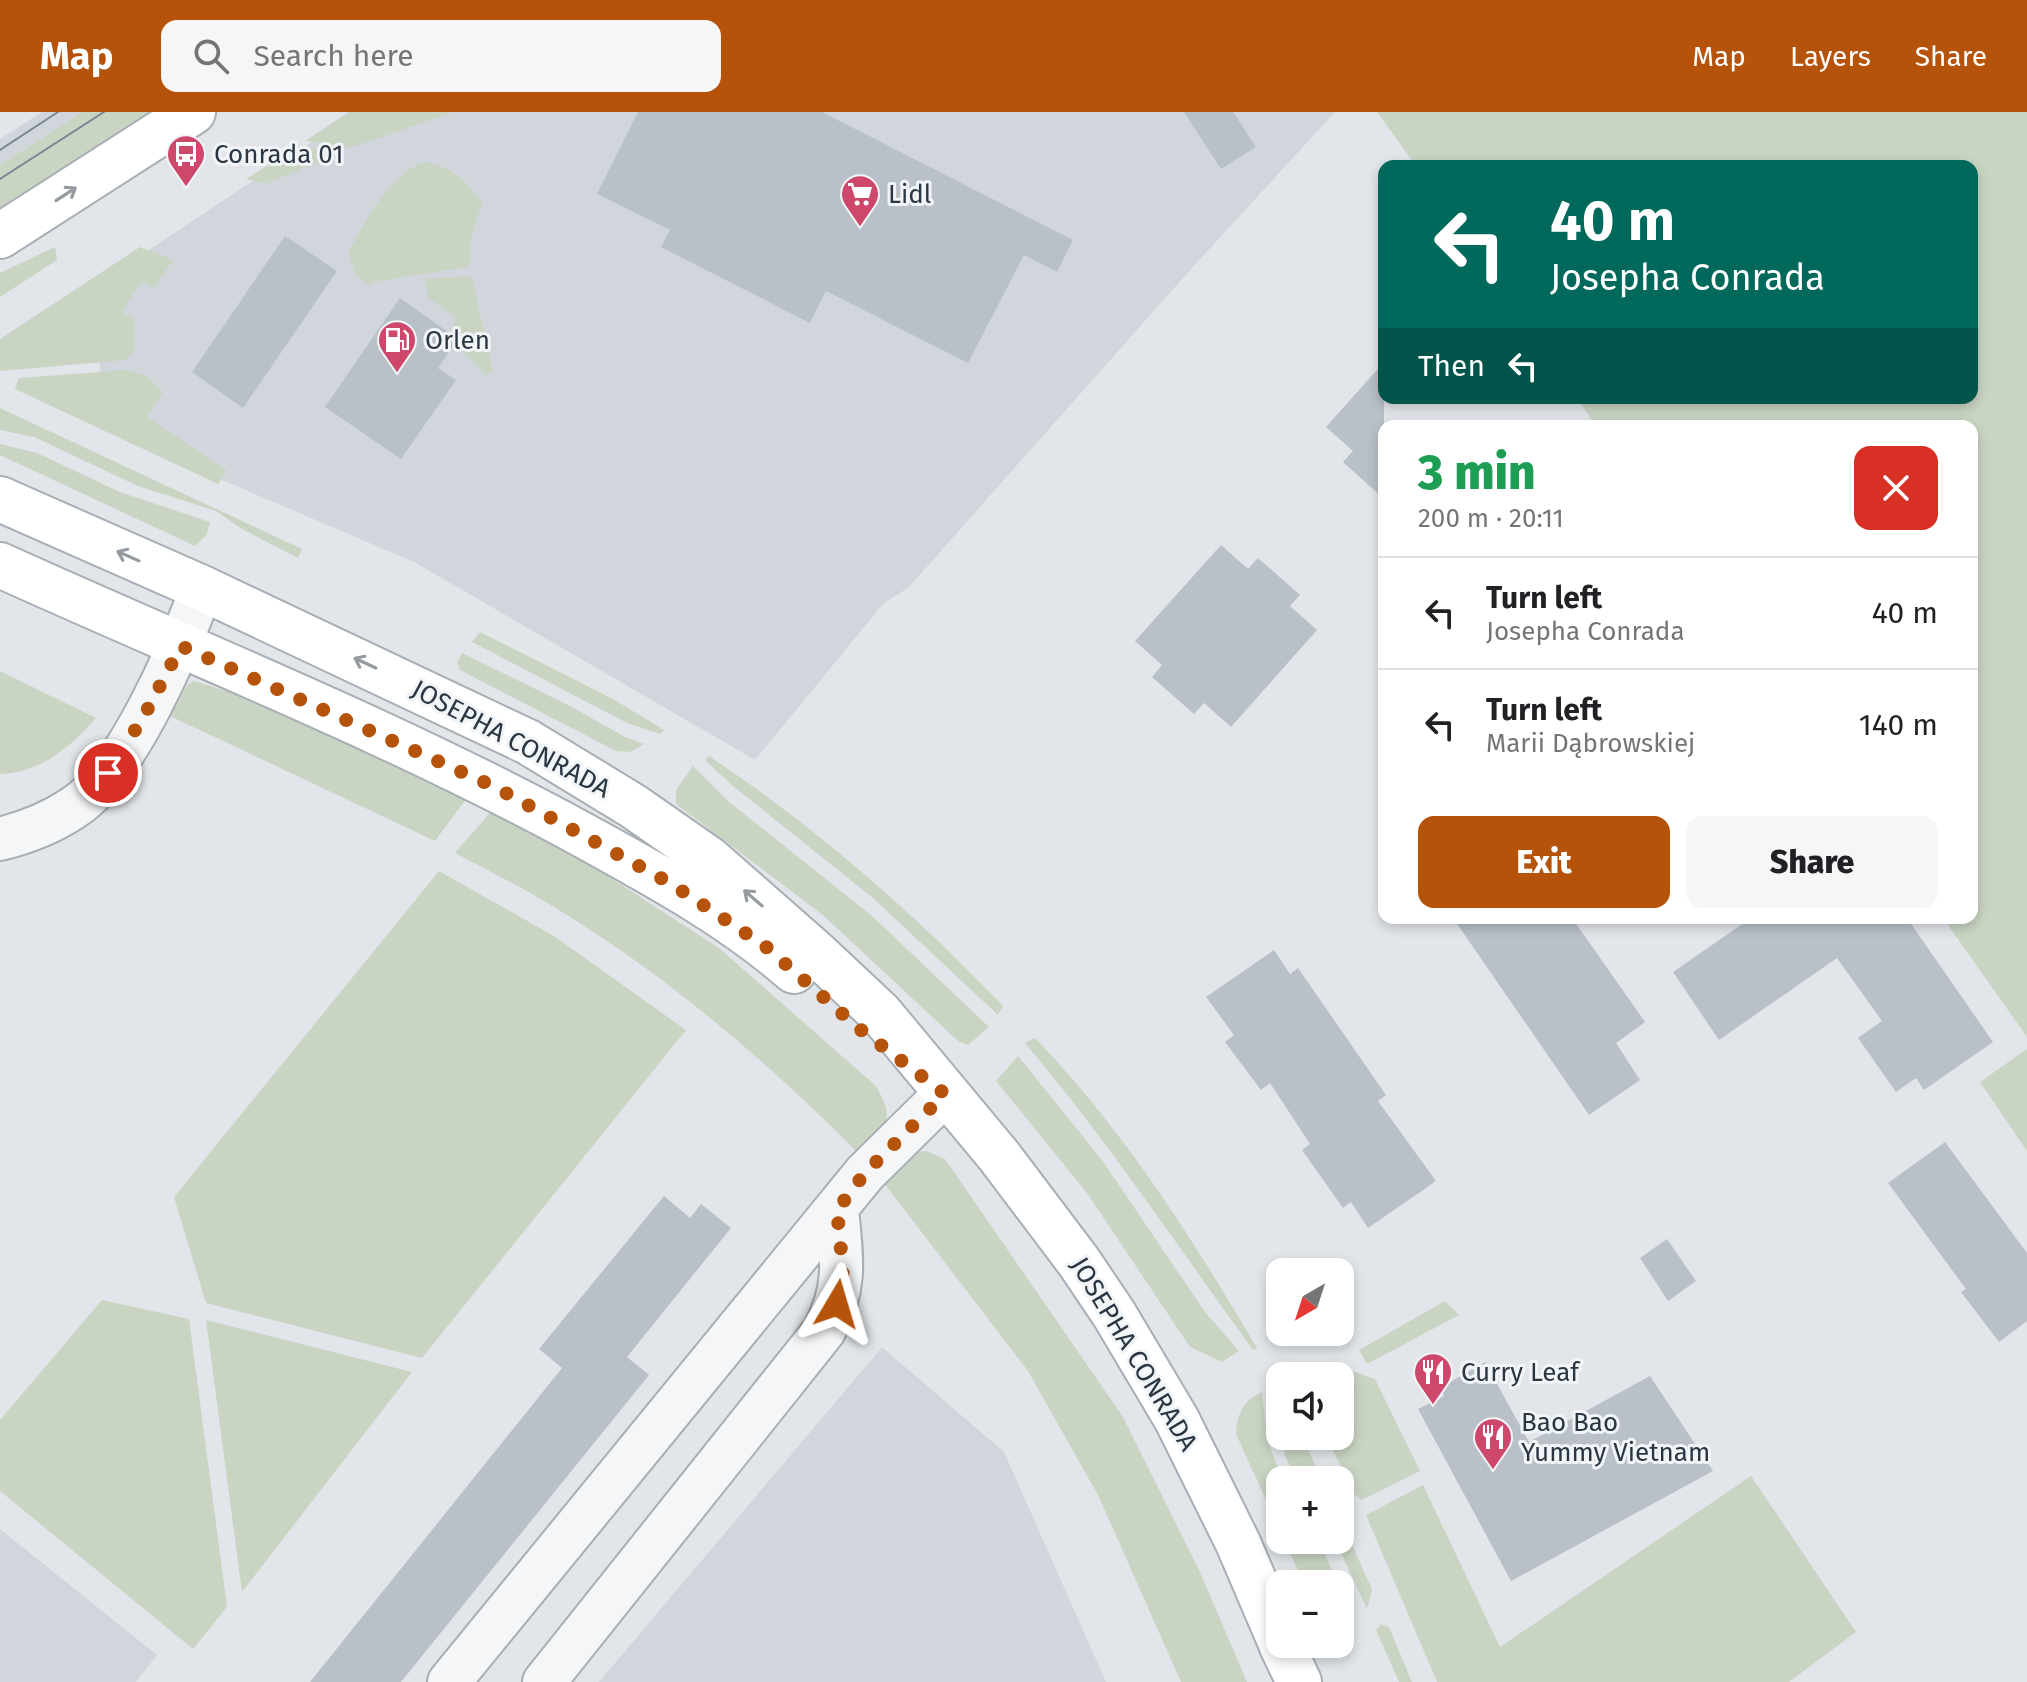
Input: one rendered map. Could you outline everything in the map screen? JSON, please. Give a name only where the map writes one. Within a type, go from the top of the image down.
[{"type":"street","points":[[0,236],[193,112]]},
{"type":"street","name":"JOSEPHA CONRADA","points":[[0,499],[202,588],[528,742],[633,806],[709,859],[816,953],[880,1013],[1040,1209],[1114,1314],[1209,1481],[1290,1664]]},
{"type":"street","name":"JOSEPHA CONRADA","points":[[0,565],[493,786],[670,883],[765,946],[861,1030],[945,1094]]},
{"type":"street","points":[[0,839],[74,808],[98,785],[144,716],[181,646],[202,588]]},
{"type":"street","points":[[449,1682],[865,1173],[945,1094]]},
{"type":"street","points":[[544,1682],[824,1331],[837,1304],[843,1271],[837,1210]]},
{"type":"shaded area","points":[[42,112],[82,112],[0,165],[0,139]]},
{"type":"shaded area","points":[[357,112],[1335,112],[909,587],[883,604],[755,760],[416,563],[103,429],[96,285]]},
{"type":"shaded area","points":[[882,1347],[1004,1452],[1106,1682],[599,1682]]},
{"type":"shaded area","points":[[0,1529],[157,1655],[136,1682],[0,1682]]},
{"type":"green space","points":[[82,112],[152,112],[0,209],[0,165]]},
{"type":"green space","points":[[349,112],[453,112],[350,148],[305,141]]},
{"type":"green space","points":[[1377,112],[2027,112],[2027,1037],[1947,924],[1978,924],[1978,420],[1592,420],[1581,404],[1978,404],[1978,160],[1412,160]]},
{"type":"green space","points":[[298,146],[339,153],[266,184],[246,179]]},
{"type":"green space","points":[[424,162],[458,176],[482,203],[471,238],[471,260],[466,267],[372,282],[370,285],[355,274],[348,252],[389,188]]},
{"type":"green space","points":[[55,247],[57,260],[0,297],[0,273]]},
{"type":"green space","points":[[140,247],[173,260],[154,288],[141,282],[122,312],[135,319],[134,351],[126,360],[0,371],[0,339]]},
{"type":"green space","points":[[472,276],[493,373],[485,375],[462,350],[470,339],[452,326],[457,318],[428,298],[425,279]]},
{"type":"green space","points":[[127,370],[147,376],[163,392],[147,417],[227,471],[218,484],[15,389],[19,378]]},
{"type":"green space","points":[[0,408],[302,549],[298,558],[242,529],[216,511],[138,486],[34,437],[0,430]]},
{"type":"green space","points":[[0,444],[37,453],[120,492],[210,522],[207,534],[195,546],[0,455]]},
{"type":"green space","points":[[480,632],[613,699],[664,730],[660,734],[627,723],[472,642]]},
{"type":"green space","points":[[462,653],[644,744],[630,752],[616,751],[460,670],[457,662]]},
{"type":"green space","points":[[0,671],[96,718],[66,748],[42,763],[0,774]]},
{"type":"green space","points":[[194,681],[303,715],[469,795],[435,841],[170,716],[188,684]]},
{"type":"green space","points":[[709,756],[788,812],[899,905],[1003,1006],[998,1015],[873,898],[733,786],[705,760]]},
{"type":"green space","points":[[693,766],[729,802],[871,915],[989,1027],[968,1045],[958,1041],[824,916],[676,804],[676,790]]},
{"type":"green space","points":[[494,808],[541,833],[719,948],[876,1086],[887,1116],[882,1130],[861,1156],[751,1052],[672,988],[590,929],[455,853]]},
{"type":"green space","points":[[439,871],[554,936],[686,1030],[422,1358],[206,1303],[174,1197]]},
{"type":"green space","points":[[1035,1038],[1098,1110],[1155,1186],[1257,1348],[1253,1350],[1114,1156],[1025,1043]]},
{"type":"green space","points":[[2027,1049],[2027,1151],[1980,1082]]},
{"type":"green space","points":[[1018,1056],[1102,1160],[1205,1312],[1239,1351],[1222,1362],[1190,1347],[1087,1193],[996,1081]]},
{"type":"green space","points":[[926,1151],[945,1159],[1123,1417],[1200,1572],[1247,1682],[1181,1682],[1099,1497],[1028,1371],[884,1183],[910,1152]]},
{"type":"green space","points":[[102,1300],[189,1319],[227,1607],[193,1649],[0,1491],[0,1420]]},
{"type":"green space","points":[[1445,1301],[1459,1315],[1367,1364],[1359,1350]]},
{"type":"green space","points":[[206,1320],[412,1372],[242,1592]]},
{"type":"green space","points":[[1354,1372],[1375,1379],[1420,1471],[1362,1500],[1354,1494],[1354,1466],[1340,1466],[1333,1450],[1354,1450]]},
{"type":"green space","points":[[1262,1392],[1266,1450],[1271,1450],[1277,1466],[1266,1466],[1266,1500],[1236,1434],[1242,1409]]},
{"type":"green space","points":[[1284,1450],[1308,1450],[1316,1466],[1290,1466]]},
{"type":"green space","points":[[1751,1476],[1856,1632],[1789,1682],[1437,1682],[1366,1515],[1423,1485],[1500,1647]]},
{"type":"green space","points":[[1354,1550],[1372,1589],[1367,1609],[1354,1581],[1354,1570],[1349,1570],[1341,1554],[1354,1554]]},
{"type":"green space","points":[[1290,1554],[1325,1554],[1332,1570],[1298,1570]]},
{"type":"green space","points":[[1381,1624],[1389,1627],[1412,1682],[1399,1682],[1376,1630]]},
{"type":"building","name":"Lidl","points":[[638,112],[822,112],[1073,240],[1057,272],[1024,255],[968,363],[826,291],[810,323],[661,247],[670,230],[597,194]]},
{"type":"building","points":[[1184,112],[1233,112],[1256,147],[1221,169]]},
{"type":"building","points":[[285,236],[337,271],[243,408],[192,372]]},
{"type":"building","name":"Orlen","points":[[400,298],[458,339],[438,368],[456,380],[401,459],[325,407]]},
{"type":"building","points":[[1378,369],[1378,404],[1384,404],[1384,420],[1378,420],[1378,494],[1343,462],[1353,451],[1326,427]]},
{"type":"building","points":[[1221,545],[1248,569],[1258,558],[1300,595],[1290,606],[1317,630],[1231,727],[1204,703],[1194,714],[1152,677],[1162,665],[1135,641]]},
{"type":"building","points":[[1457,924],[1576,924],[1645,1022],[1616,1043],[1640,1080],[1589,1115]]},
{"type":"building","points":[[1742,924],[1911,924],[1993,1042],[1924,1090],[1916,1078],[1896,1092],[1858,1038],[1882,1021],[1837,958],[1719,1040],[1673,972]]},
{"type":"building","points":[[1274,950],[1290,974],[1298,968],[1386,1095],[1378,1101],[1436,1181],[1368,1228],[1351,1202],[1343,1208],[1302,1150],[1310,1144],[1270,1083],[1261,1090],[1225,1042],[1234,1035],[1206,997]]},
{"type":"building","points":[[1945,1142],[2027,1253],[2027,1321],[1999,1342],[1961,1292],[1966,1289],[1888,1183]]},
{"type":"building","points":[[664,1196],[690,1218],[701,1204],[731,1228],[627,1357],[649,1375],[401,1682],[310,1682],[562,1368],[539,1349]]},
{"type":"building","points":[[1667,1239],[1696,1281],[1668,1301],[1640,1258]]},
{"type":"building","points":[[1485,1362],[1529,1442],[1650,1376],[1713,1471],[1511,1581],[1418,1409],[1444,1396],[1440,1388]]},
{"type":"tram line","points":[[0,150],[58,112]]},
{"type":"tram line","points":[[0,179],[104,112]]},
{"type":"place","name":"Conrada 01","points":[[186,188]]},
{"type":"place","name":"Lidl","points":[[860,228]]},
{"type":"place","name":"Orlen","points":[[397,374]]},
{"type":"place","name":"Curry Leaf","points":[[1433,1406]]},
{"type":"place","name":"Bao Bao Yummy Vietnam","points":[[1493,1471]]},
{"type":"route","points":[[108,773],[144,716],[181,646],[493,786],[670,883],[765,946],[861,1030],[945,1094],[865,1173],[837,1210],[843,1271],[837,1304]]}]
